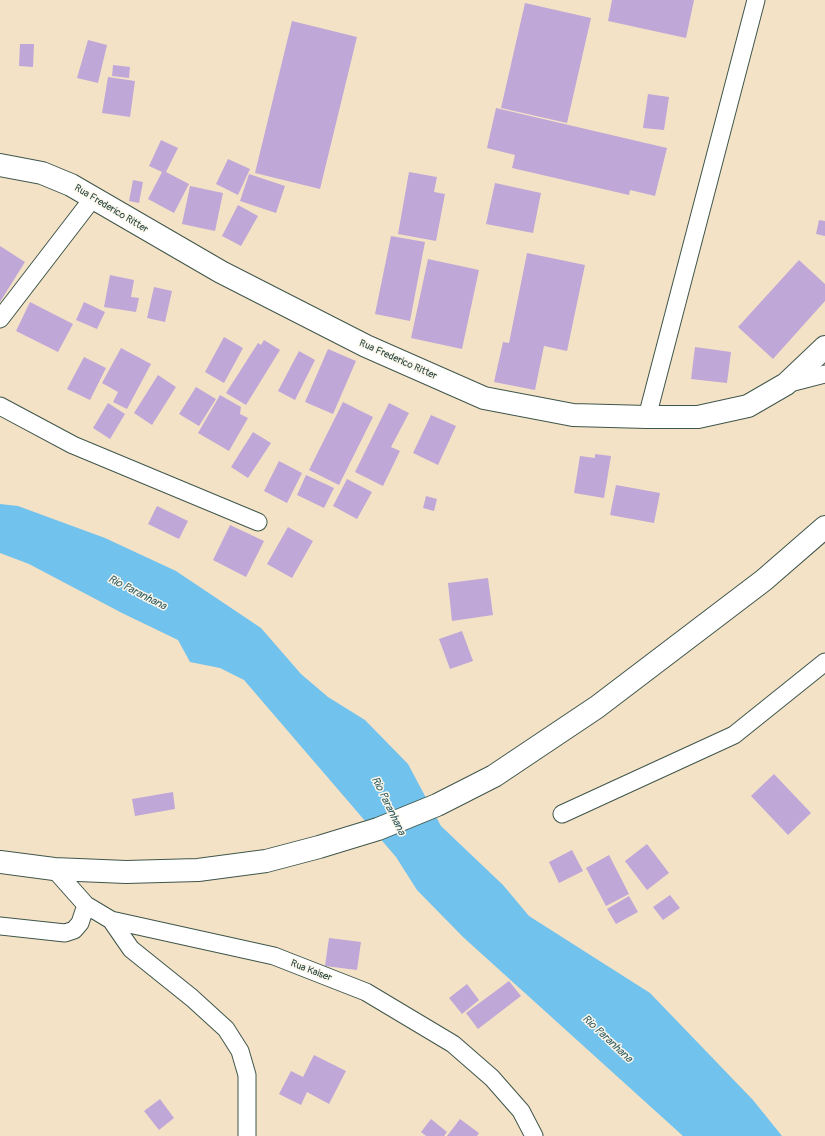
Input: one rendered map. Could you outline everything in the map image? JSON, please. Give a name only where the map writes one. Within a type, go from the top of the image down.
[{"type":"main road","name":"Rua Frederico Ritter","points":[[0,165],[42,173],[71,185],[221,272],[366,346],[484,398],[573,415],[646,418],[698,417],[748,406],[786,384]]},
{"type":"main road","points":[[786,384],[825,347]]},
{"type":"main road","points":[[0,862],[54,869],[126,872],[198,870],[266,861],[319,847],[378,829],[430,808],[494,776],[598,707],[764,580],[825,527]]},
{"type":"street","points":[[646,418],[756,0]]},
{"type":"street","points":[[0,319],[93,198]]},
{"type":"street","name":"Rua Frederico Ritter","points":[[786,384],[825,374]]},
{"type":"street","points":[[0,406],[73,445],[258,522]]},
{"type":"street","points":[[562,814],[734,735],[825,662]]},
{"type":"street","name":"Rua Kaiser","points":[[54,869],[86,905],[111,920],[274,956],[366,992],[452,1044],[492,1078],[521,1111],[534,1136]]},
{"type":"street","points":[[0,926],[65,933],[74,930],[80,922],[86,905]]},
{"type":"street","points":[[111,920],[131,949],[192,998],[226,1029],[240,1051],[247,1076],[247,1136]]},
{"type":"water","name":"Rio Paranhana","points":[[0,504],[18,506],[105,538],[176,571],[261,628],[301,674],[328,697],[365,720],[408,764],[441,826],[503,885],[529,916],[650,993],[753,1100],[782,1136],[683,1136],[463,937],[417,890],[396,857],[244,680],[220,668],[190,662],[178,640],[122,613],[29,564],[0,553]]},
{"type":"building","points":[[612,0],[694,0],[686,38],[608,21]]},
{"type":"building","points":[[525,3],[591,18],[567,123],[501,108]]},
{"type":"building","points":[[292,21],[357,37],[320,189],[255,173]]},
{"type":"building","points":[[88,40],[107,45],[98,83],[77,78]]},
{"type":"building","points":[[20,44],[34,44],[33,67],[19,66]]},
{"type":"building","points":[[113,65],[130,67],[129,78],[112,76]]},
{"type":"building","points":[[108,77],[135,81],[130,117],[102,113]]},
{"type":"building","points":[[648,94],[669,97],[664,130],[643,128]]},
{"type":"building","points":[[496,108],[667,148],[655,196],[630,190],[629,195],[512,168],[515,155],[487,148]]},
{"type":"building","points":[[161,140],[178,148],[166,172],[189,184],[174,213],[148,199],[162,172],[149,166]]},
{"type":"building","points":[[228,159],[250,169],[238,195],[216,184]]},
{"type":"building","points":[[409,172],[437,177],[434,192],[445,194],[436,241],[398,234]]},
{"type":"building","points":[[249,174],[285,186],[276,213],[240,201]]},
{"type":"building","points":[[133,180],[143,182],[139,203],[129,201]]},
{"type":"building","points":[[495,183],[541,193],[533,233],[486,224]]},
{"type":"building","points":[[190,186],[223,193],[215,231],[182,224]]},
{"type":"building","points":[[238,205],[258,216],[241,246],[222,236]]},
{"type":"building","points":[[819,220],[825,221],[825,236],[816,234]]},
{"type":"building","points":[[391,236],[425,242],[410,321],[375,314]]},
{"type":"building","points":[[0,246],[25,262],[0,302]]},
{"type":"building","points":[[527,253],[585,265],[567,351],[544,346],[535,390],[494,382],[503,342],[509,343]]},
{"type":"building","points":[[428,259],[479,270],[462,349],[411,338]]},
{"type":"building","points":[[799,260],[825,284],[825,301],[773,359],[738,327]]},
{"type":"building","points":[[110,275],[134,280],[131,297],[139,298],[136,312],[104,307]]},
{"type":"building","points":[[154,287],[172,291],[165,322],[147,318]]},
{"type":"building","points":[[30,302],[73,324],[58,352],[16,331]]},
{"type":"building","points":[[84,302],[105,312],[97,329],[76,320]]},
{"type":"building","points":[[224,337],[243,348],[224,383],[205,372]]},
{"type":"building","points":[[264,340],[280,350],[246,405],[226,393],[258,343],[261,345]]},
{"type":"building","points":[[695,347],[731,352],[727,383],[691,379]]},
{"type":"building","points":[[121,348],[151,364],[127,409],[113,402],[118,392],[102,383]]},
{"type":"building","points":[[328,349],[356,361],[333,414],[305,402]]},
{"type":"building","points":[[299,351],[315,360],[295,400],[278,391]]},
{"type":"building","points":[[84,357],[106,368],[90,400],[67,389]]},
{"type":"building","points":[[158,375],[176,387],[152,425],[134,413]]},
{"type":"building","points":[[196,387],[216,399],[199,426],[179,414]]},
{"type":"building","points":[[220,395],[241,407],[240,414],[248,418],[229,451],[198,433]]},
{"type":"building","points":[[343,402],[373,417],[339,485],[309,470]]},
{"type":"building","points":[[108,403],[125,414],[110,439],[93,428]]},
{"type":"building","points":[[389,403],[409,413],[391,447],[400,451],[383,486],[355,472]]},
{"type":"building","points":[[431,415],[456,426],[438,465],[413,453]]},
{"type":"building","points":[[253,432],[271,443],[248,478],[231,467]]},
{"type":"building","points":[[595,454],[611,456],[604,498],[574,493],[580,456],[595,458]]},
{"type":"building","points":[[279,461],[302,473],[287,503],[264,491]]},
{"type":"building","points":[[306,475],[334,488],[324,508],[297,495]]},
{"type":"building","points":[[347,479],[372,492],[357,519],[333,506]]},
{"type":"building","points":[[616,485],[660,493],[654,523],[610,515]]},
{"type":"building","points":[[426,496],[437,499],[434,511],[423,508]]},
{"type":"building","points":[[157,506],[188,521],[179,539],[148,524]]},
{"type":"building","points":[[230,525],[264,541],[246,577],[213,560]]},
{"type":"building","points":[[288,527],[313,541],[292,578],[267,564]]},
{"type":"building","points":[[488,578],[493,615],[452,621],[448,583]]},
{"type":"building","points":[[462,631],[473,661],[450,669],[439,639]]},
{"type":"building","points":[[774,774],[811,813],[788,835],[751,796]]},
{"type":"building","points":[[173,792],[175,809],[135,816],[132,799]]},
{"type":"building","points":[[647,844],[669,873],[647,890],[625,861]]},
{"type":"building","points":[[572,850],[583,871],[559,883],[549,862]]},
{"type":"building","points":[[609,855],[629,894],[606,906],[586,868]]},
{"type":"building","points":[[670,895],[680,908],[663,920],[653,907]]},
{"type":"building","points":[[629,896],[638,912],[616,924],[607,909]]},
{"type":"building","points":[[329,938],[361,942],[357,970],[325,966]]},
{"type":"building","points":[[509,981],[521,996],[478,1029],[466,1013]]},
{"type":"building","points":[[467,984],[479,1000],[462,1014],[449,998]]},
{"type":"building","points":[[314,1055],[346,1071],[329,1104],[307,1092],[301,1105],[279,1094],[291,1071],[303,1077]]},
{"type":"building","points":[[160,1099],[174,1118],[159,1130],[144,1111]]},
{"type":"building","points":[[431,1119],[447,1132],[444,1136],[426,1136],[421,1132]]},
{"type":"building","points":[[460,1119],[479,1133],[477,1136],[447,1136]]}]
